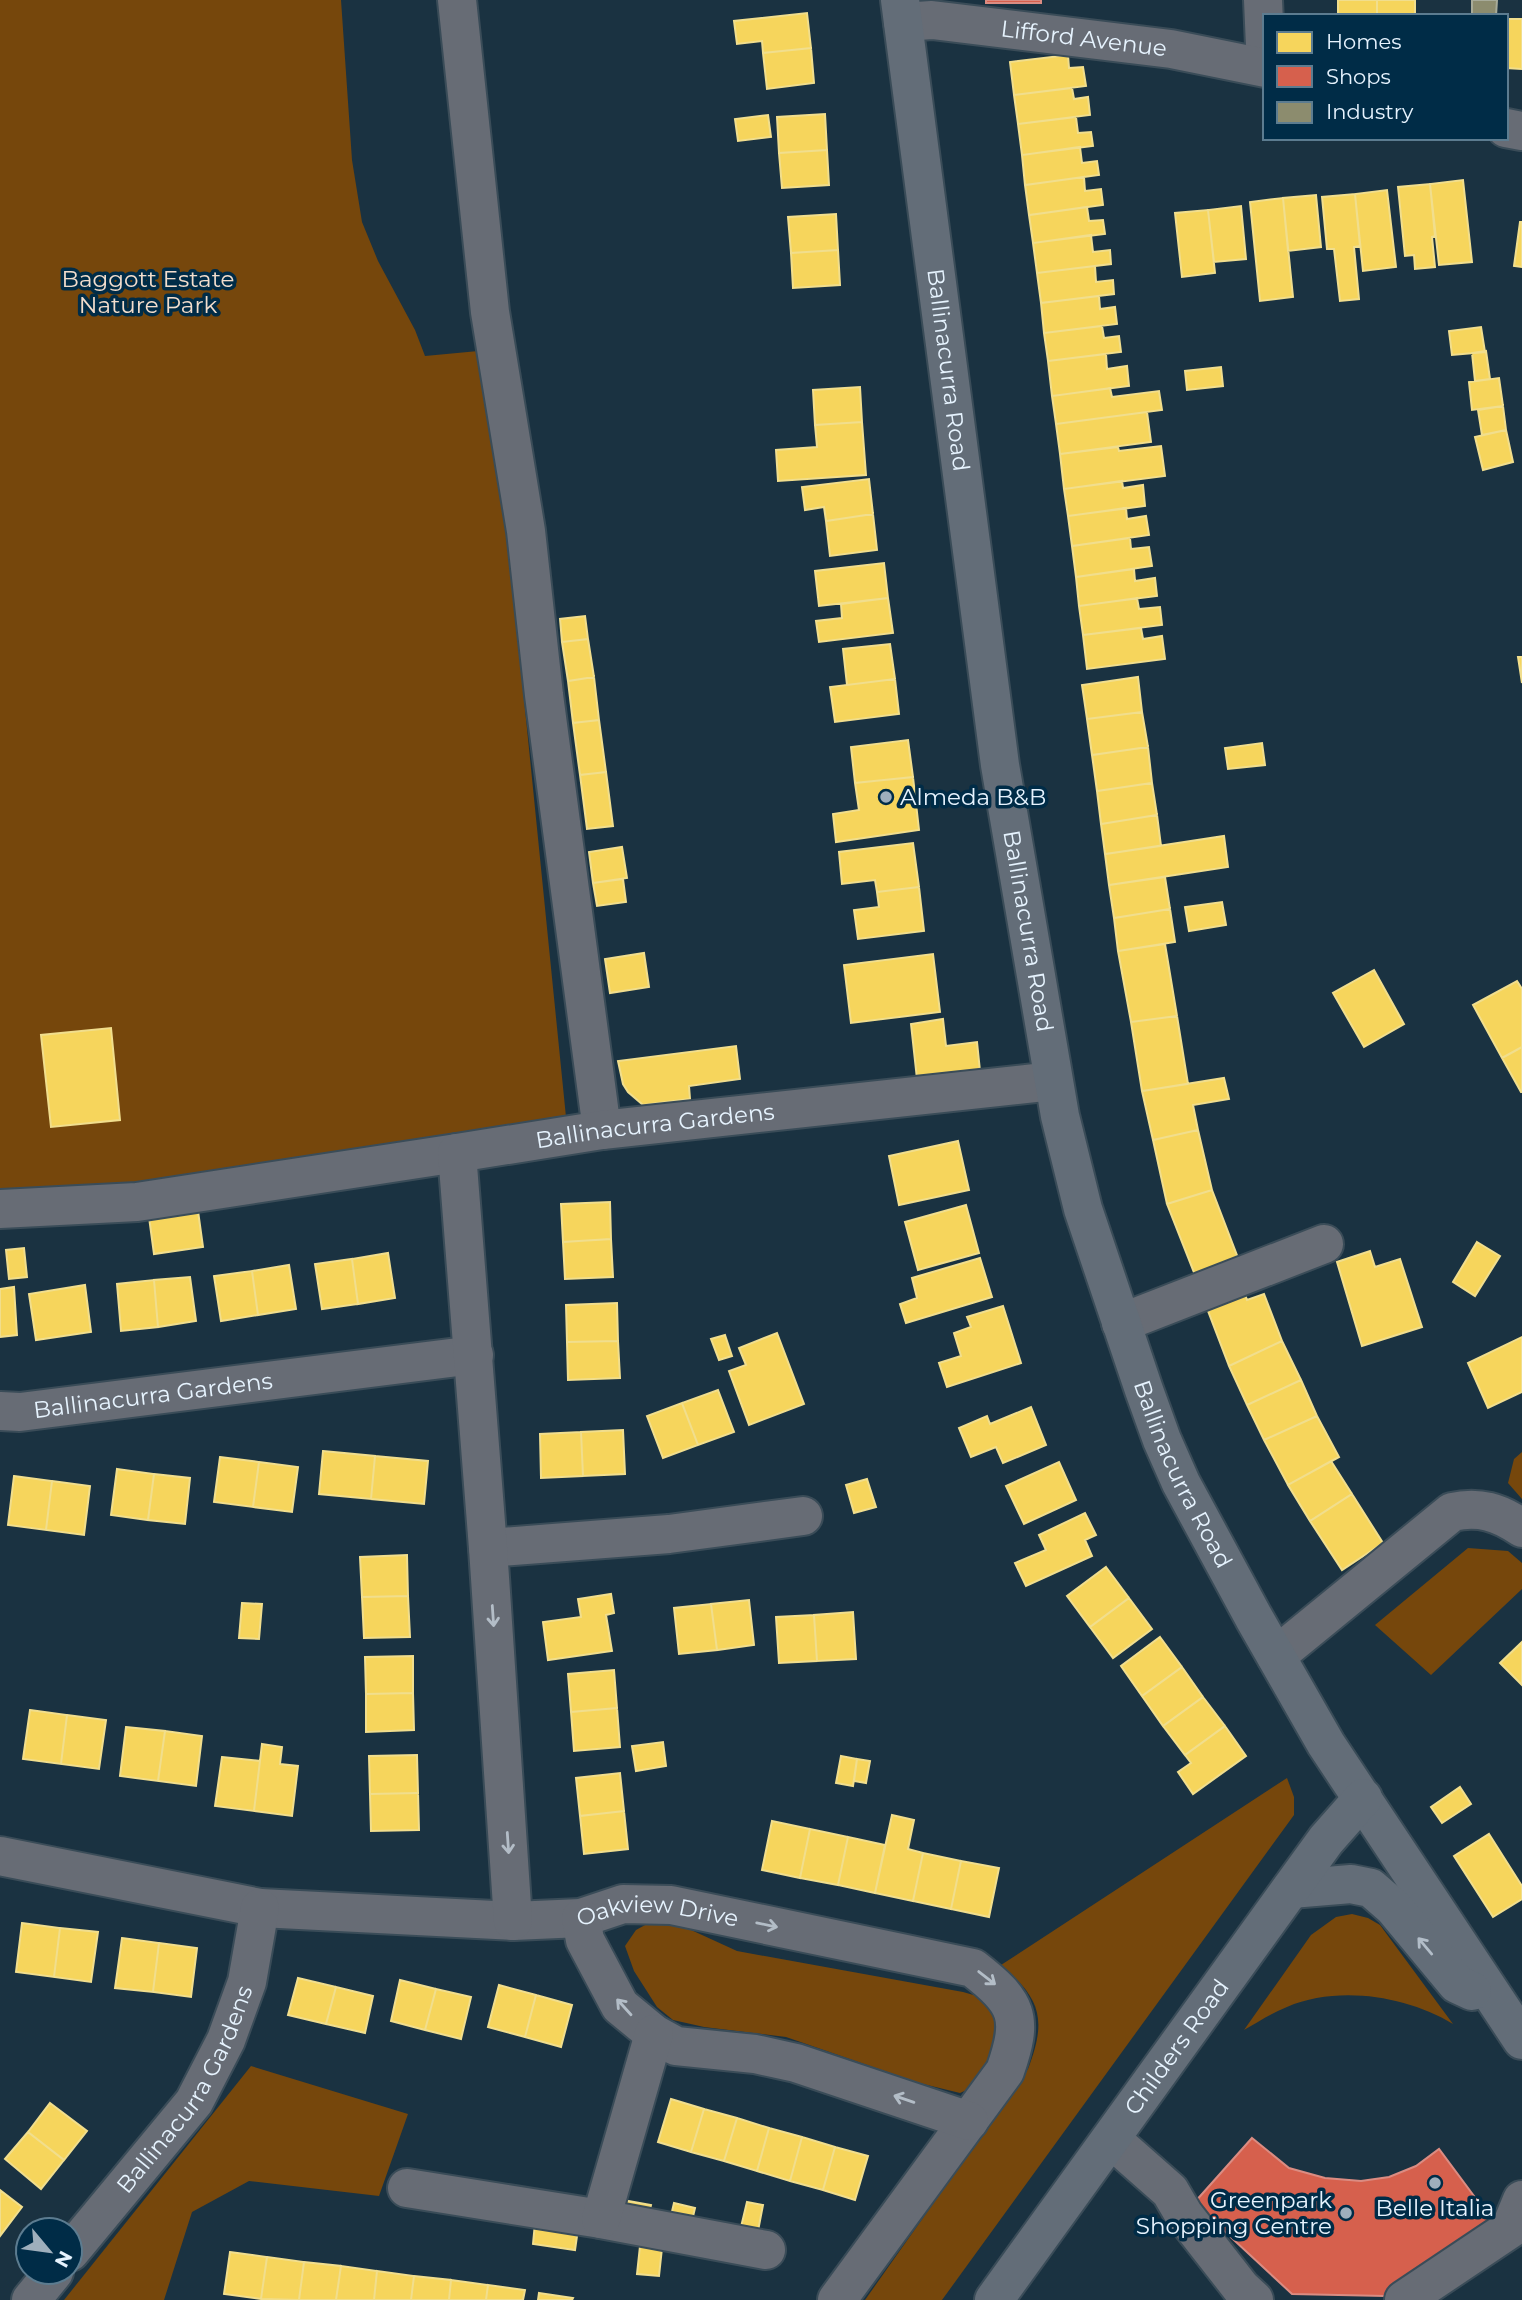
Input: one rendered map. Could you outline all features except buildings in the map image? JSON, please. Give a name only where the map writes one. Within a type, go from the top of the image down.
[{"type":"main road","name":"Ballinacurra Road","points":[[901,11],[999,765],[1053,1081],[1073,1172],[1121,1323],[1162,1440],[1181,1483],[1326,1744],[1522,2040]]},
{"type":"main road","name":"Childers Road","points":[[994,2300],[1326,1840],[1363,1798]]},
{"type":"main road","points":[[1291,1888],[1351,1884],[1371,1888],[1394,1908],[1457,1984],[1496,2002]]},
{"type":"street","points":[[457,0],[490,312],[526,531],[544,695],[602,1130]]},
{"type":"street","name":"Lifford Avenue","points":[[901,11],[932,20],[1171,49],[1263,68]]},
{"type":"street","name":"Ballinacurra Gardens","points":[[0,1209],[137,1202],[602,1130],[1053,1081]]},
{"type":"street","points":[[457,1153],[474,1355],[513,1921]]},
{"type":"street","points":[[1121,1323],[1324,1244]]},
{"type":"street","name":"Ballinacurra Gardens","points":[[0,1411],[20,1412],[474,1355]]},
{"type":"street","points":[[1276,1656],[1452,1512],[1469,1508],[1488,1510],[1507,1517],[1522,1528]]},
{"type":"street","points":[[488,1548],[669,1534],[803,1516]]},
{"type":"street","points":[[0,1856],[260,1908],[513,1921],[581,1918]]},
{"type":"street","name":"Oakview Drive","points":[[837,2300],[969,2121],[1005,2071],[1016,2040],[1014,2011],[999,1987],[973,1968],[671,1905],[623,1904],[581,1918],[585,1940],[621,2006],[654,2034],[676,2046],[755,2054],[796,2063],[969,2121]]},
{"type":"street","name":"Ballinacurra Gardens","points":[[84,2235],[194,2102],[226,2040],[247,1982],[260,1908]]},
{"type":"street","points":[[601,2219],[654,2034]]},
{"type":"street","points":[[1111,2139],[1170,2190],[1184,2215],[1241,2288],[1254,2300]]},
{"type":"street","points":[[407,2188],[601,2219],[766,2250]]},
{"type":"street","points":[[1404,2300],[1510,2229],[1522,2200]]},
{"type":"street","points":[[31,2300],[42,2286]]},
{"type":"green space","name":"Baggott Estate Nature Park","points":[[0,0],[341,0],[352,160],[362,222],[378,261],[415,330],[425,356],[489,350],[566,1117],[139,1186],[0,1194]]},
{"type":"green space","points":[[1522,1452],[1522,1499],[1508,1483],[1514,1459]]},
{"type":"green space","points":[[1468,1548],[1508,1551],[1522,1563],[1522,1589],[1431,1675],[1375,1625]]},
{"type":"green space","points":[[1287,1778],[1294,1797],[1294,1815],[942,2300],[865,2300],[1028,2069],[1037,2036],[1037,2011],[1025,1989],[1001,1965]]},
{"type":"green space","points":[[1352,1914],[1368,1918],[1380,1925],[1453,2024],[1415,2006],[1350,1995],[1307,2000],[1281,2009],[1244,2030],[1311,1935],[1336,1917]]},
{"type":"green space","points":[[656,1919],[678,1924],[737,1951],[984,1998],[996,2022],[997,2040],[982,2083],[960,2093],[919,2083],[786,2037],[704,2027],[673,2020],[657,2007],[634,1971],[625,1946],[636,1930]]},
{"type":"green space","points":[[251,2066],[408,2114],[379,2196],[249,2181],[192,2212],[164,2300],[64,2300],[75,2286],[84,2286],[84,2275]]},
{"type":"place","name":"Almeda B&B","points":[[886,797]]},
{"type":"place","name":"Belle Italia","points":[[1435,2183]]},
{"type":"place","name":"Greenpark Shopping Centre","points":[[1346,2213]]}]
